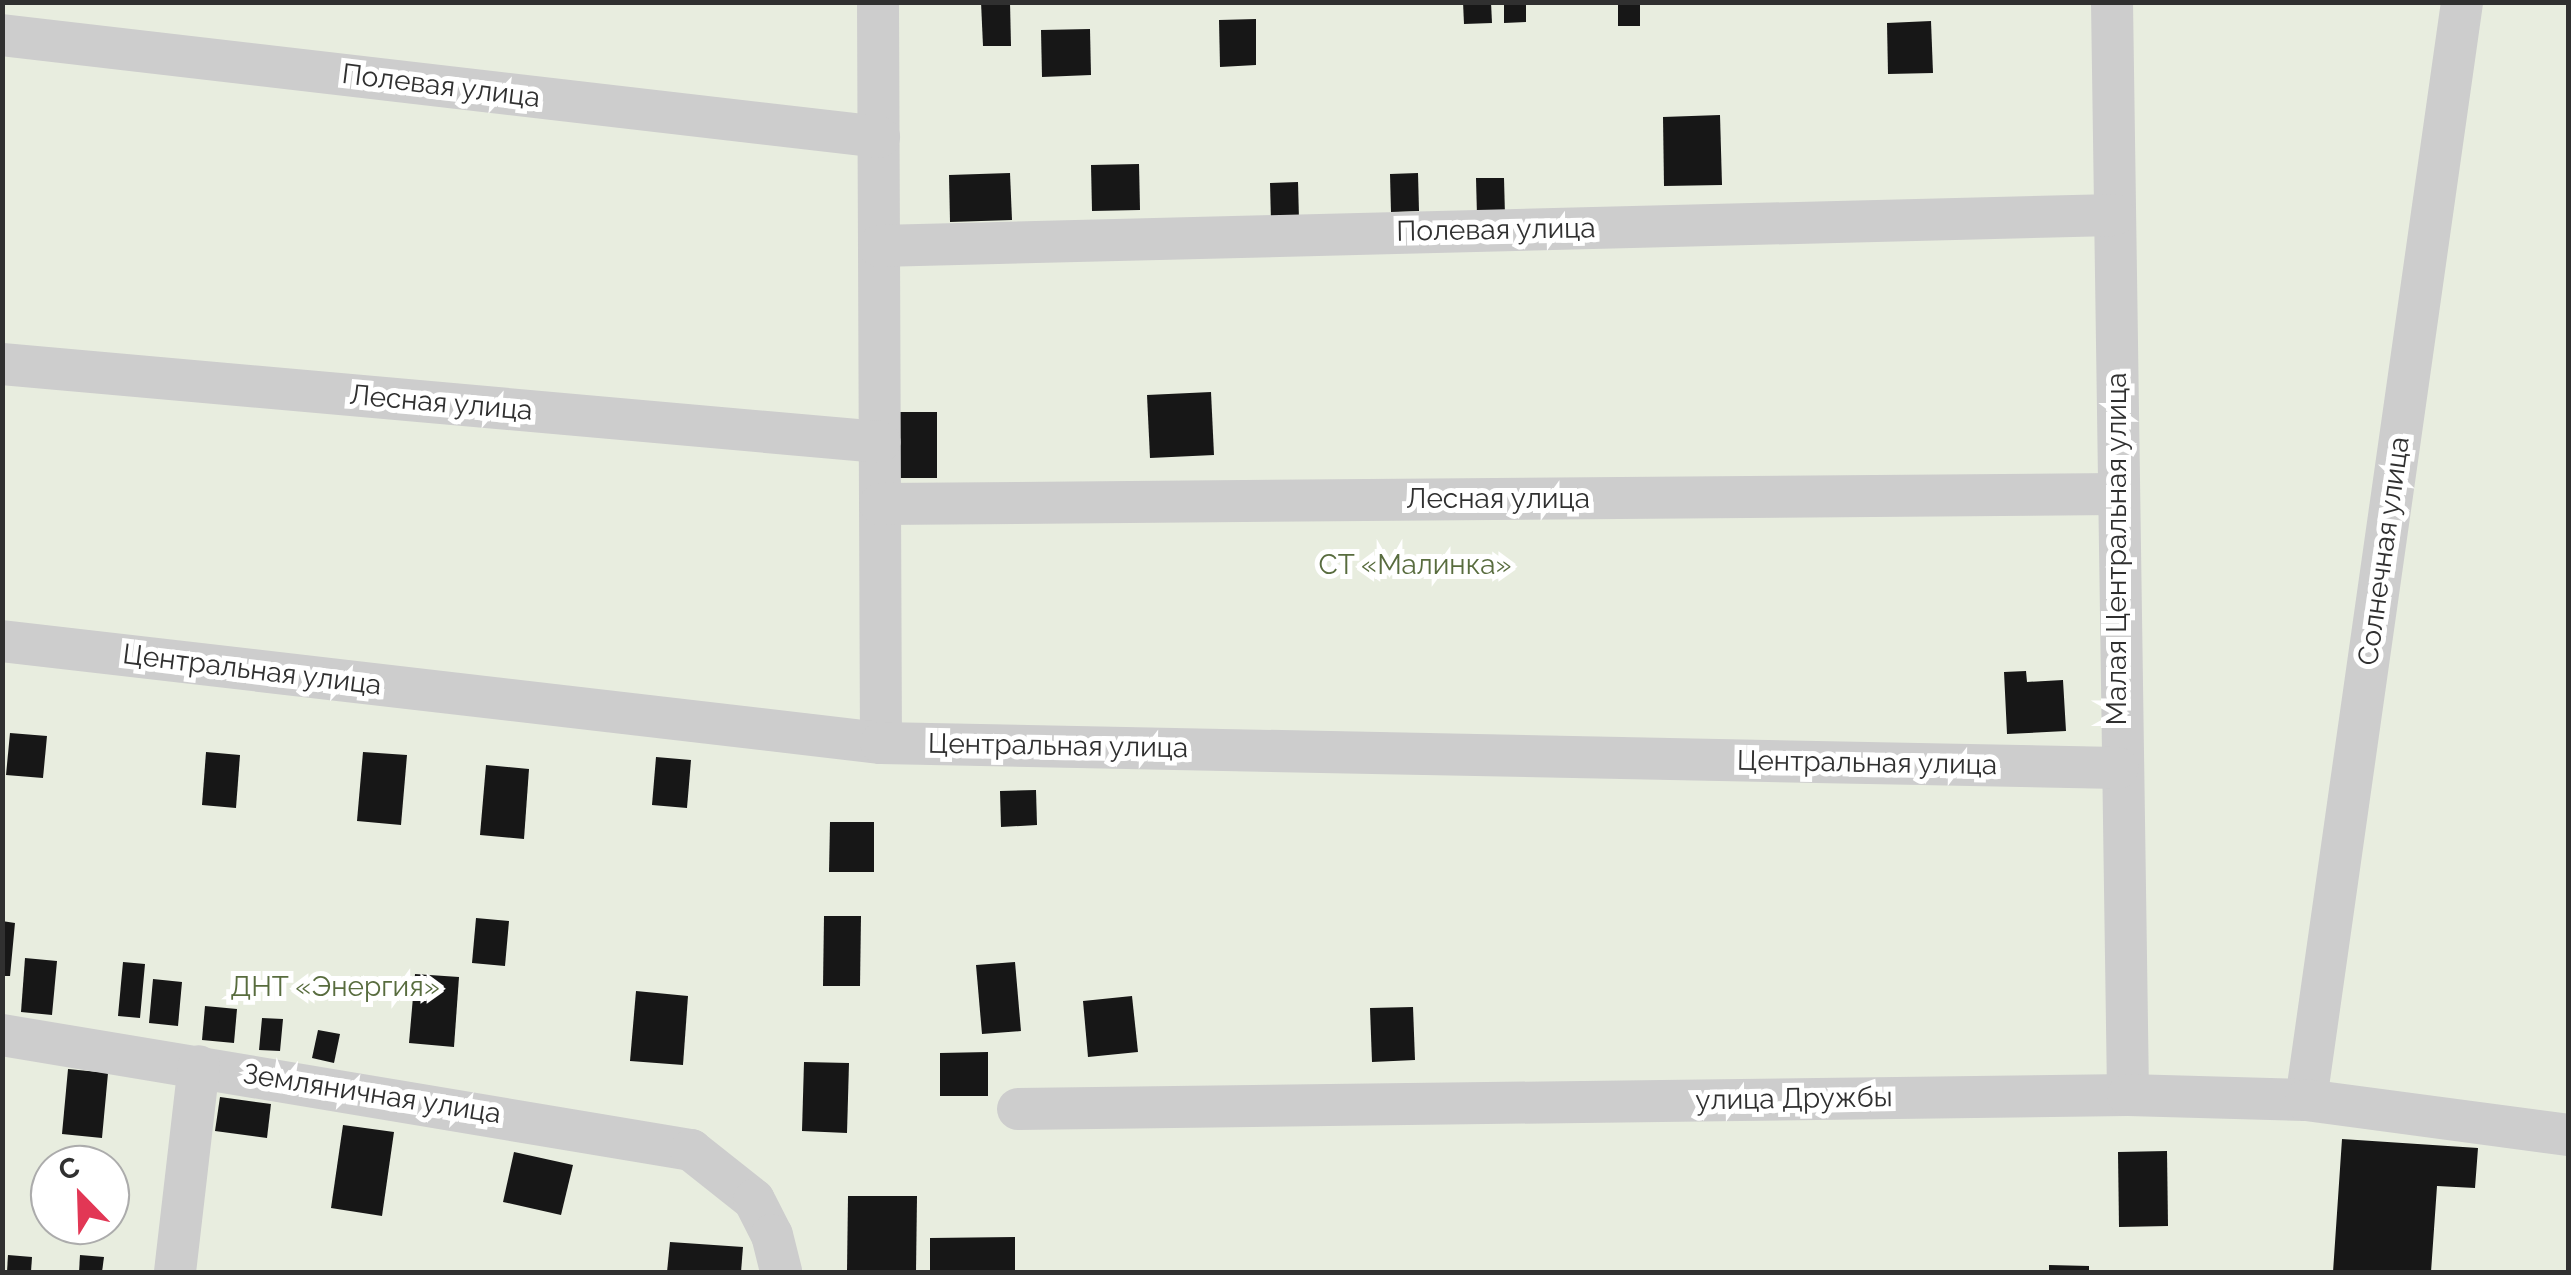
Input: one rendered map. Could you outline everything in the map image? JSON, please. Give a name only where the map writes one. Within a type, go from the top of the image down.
[{"type":"street","points":[[878,2],[881,743]]},
{"type":"street","name":"Малая Центральная улица","points":[[2112,2],[2118,768],[2128,1095]]},
{"type":"street","name":"Солнечная улица","points":[[2306,1100],[2462,2]]},
{"type":"street","name":"Полевая улица","points":[[2,35],[878,136]]},
{"type":"street","name":"Полевая улица","points":[[879,246],[2114,215]]},
{"type":"street","name":"Лесная улица","points":[[2,364],[880,442]]},
{"type":"street","name":"Лесная улица","points":[[880,504],[2116,494]]},
{"type":"street","name":"Центральная улица","points":[[2,641],[881,743],[2118,768]]},
{"type":"street","name":"Земляничная улица","points":[[2,1035],[646,1139],[691,1150],[734,1178],[772,1235],[781,1272]]},
{"type":"street","points":[[175,1272],[200,1066]]},
{"type":"street","name":"улица Дружбы","points":[[1018,1109],[2128,1095],[2306,1100],[2568,1136]]},
{"type":"green space","name":"CТ «Малинка»","points":[[2,3],[2568,3],[2568,1272],[3,1272]]},
{"type":"building","points":[[981,2],[1010,2],[1011,46],[983,46]]},
{"type":"building","points":[[1463,2],[1491,2],[1492,23],[1464,24]]},
{"type":"building","points":[[1504,2],[1526,2],[1526,22],[1504,23]]},
{"type":"building","points":[[1618,2],[1640,2],[1640,26],[1618,26]]},
{"type":"building","points":[[1256,19],[1256,65],[1220,67],[1219,20]]},
{"type":"building","points":[[1931,21],[1933,73],[1888,74],[1887,23]]},
{"type":"building","points":[[1090,29],[1091,75],[1042,77],[1041,30]]},
{"type":"building","points":[[1720,115],[1722,185],[1664,186],[1663,117]]},
{"type":"building","points":[[1139,164],[1140,210],[1092,211],[1091,165]]},
{"type":"building","points":[[1010,173],[1012,220],[950,222],[949,175]]},
{"type":"building","points":[[1418,173],[1419,211],[1391,212],[1390,174]]},
{"type":"building","points":[[1476,178],[1504,178],[1505,216],[1477,216]]},
{"type":"building","points":[[1298,182],[1299,220],[1271,221],[1270,183]]},
{"type":"building","points":[[1211,392],[1214,455],[1150,458],[1147,395]]},
{"type":"building","points":[[892,412],[937,412],[937,478],[892,478]]},
{"type":"building","points":[[2026,671],[2027,682],[2063,680],[2066,731],[2007,734],[2004,672]]},
{"type":"building","points":[[10,733],[47,736],[43,778],[6,775]]},
{"type":"building","points":[[206,752],[240,755],[236,808],[202,805]]},
{"type":"building","points":[[363,752],[407,755],[401,825],[357,821]]},
{"type":"building","points":[[656,757],[691,760],[687,808],[652,805]]},
{"type":"building","points":[[486,765],[529,769],[524,839],[480,835]]},
{"type":"building","points":[[1036,790],[1037,825],[1001,827],[1000,791]]},
{"type":"building","points":[[830,822],[874,822],[874,872],[829,872]]},
{"type":"building","points":[[824,916],[861,916],[860,986],[823,986]]},
{"type":"building","points":[[476,918],[509,921],[505,966],[472,963]]},
{"type":"building","points":[[2,921],[15,923],[10,976],[2,976]]},
{"type":"building","points":[[25,958],[57,961],[52,1015],[21,1012]]},
{"type":"building","points":[[123,962],[145,964],[140,1018],[118,1016]]},
{"type":"building","points":[[1015,962],[1021,1031],[982,1034],[976,965]]},
{"type":"building","points":[[415,974],[459,977],[454,1047],[409,1043]]},
{"type":"building","points":[[153,979],[182,982],[178,1026],[149,1023]]},
{"type":"building","points":[[636,991],[688,996],[683,1065],[630,1061]]},
{"type":"building","points":[[1132,996],[1138,1052],[1088,1057],[1083,1001]]},
{"type":"building","points":[[205,1006],[237,1009],[234,1043],[202,1040]]},
{"type":"building","points":[[1413,1007],[1415,1060],[1372,1062],[1370,1008]]},
{"type":"building","points":[[262,1018],[283,1019],[280,1051],[259,1050]]},
{"type":"building","points":[[318,1030],[340,1034],[334,1063],[312,1058]]},
{"type":"building","points":[[988,1052],[988,1096],[940,1096],[940,1053]]},
{"type":"building","points":[[804,1062],[849,1063],[847,1133],[802,1131]]},
{"type":"building","points":[[68,1069],[108,1073],[102,1138],[62,1134]]},
{"type":"building","points":[[220,1097],[271,1104],[267,1138],[215,1131]]},
{"type":"building","points":[[343,1125],[394,1132],[382,1216],[331,1208]]},
{"type":"building","points":[[2342,1139],[2478,1148],[2475,1188],[2437,1186],[2431,1272],[2333,1272]]},
{"type":"building","points":[[2167,1151],[2168,1226],[2119,1227],[2118,1152]]},
{"type":"building","points":[[514,1152],[573,1165],[561,1215],[503,1202]]},
{"type":"building","points":[[848,1196],[917,1196],[916,1272],[847,1271]]},
{"type":"building","points":[[1015,1237],[1015,1272],[930,1272],[930,1238]]},
{"type":"building","points":[[670,1242],[743,1247],[741,1272],[667,1272]]},
{"type":"building","points":[[8,1255],[32,1257],[31,1272],[7,1272]]},
{"type":"building","points":[[80,1255],[104,1257],[102,1272],[79,1272]]},
{"type":"building","points":[[2049,1265],[2089,1266],[2089,1272],[2049,1272]]},
{"type":"park label","name":"ДНТ «Энергия»","points":[[335,987]]}]
